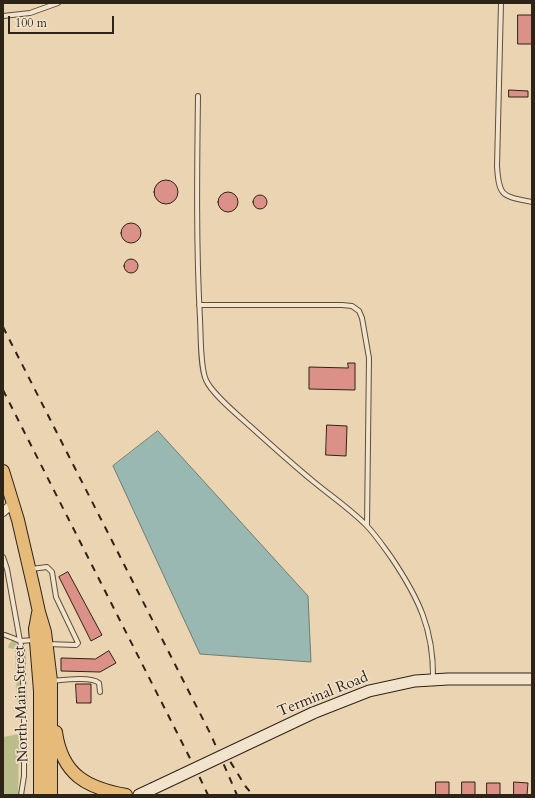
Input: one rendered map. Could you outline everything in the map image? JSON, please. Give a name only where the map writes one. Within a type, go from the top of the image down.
[{"type":"main road","name":"North Main Street","points":[[3,471],[13,503],[45,632],[41,642],[40,795]]},
{"type":"main road","name":"North Main Street","points":[[41,642],[51,681],[51,795]]},
{"type":"main road","name":"Terminal Road","points":[[139,795],[313,713],[369,691],[415,681],[433,679],[532,679]]},
{"type":"main road","points":[[51,681],[56,735],[62,754],[71,771],[78,778],[97,788],[126,795]]},
{"type":"street","points":[[3,512],[13,503]]},
{"type":"lane","points":[[3,16],[30,13],[58,3]]},
{"type":"lane","points":[[501,3],[497,158],[498,184],[501,191],[505,195],[532,202]]},
{"type":"lane","points":[[198,96],[197,192],[199,305],[202,359],[205,380],[255,430],[312,481],[367,526],[407,580],[420,607],[429,634],[433,679]]},
{"type":"lane","points":[[199,305],[342,305],[352,306],[359,311],[362,318],[369,358],[367,526]]},
{"type":"lane","points":[[3,557],[7,569],[20,641],[23,669],[24,776],[21,795]]},
{"type":"lane","points":[[5,636],[20,641],[76,645],[78,643],[56,597],[52,572],[47,566],[30,570]]},
{"type":"lane","points":[[51,681],[96,680],[99,683],[100,692]]},
{"type":"green space","points":[[12,641],[18,644],[22,701],[17,702],[15,649],[8,648]]},
{"type":"green space","points":[[19,734],[18,795],[3,795],[3,737]]},
{"type":"water","points":[[158,431],[308,596],[311,662],[200,654],[113,466]]},
{"type":"building","points":[[518,15],[532,15],[532,44],[518,44]]},
{"type":"building","points":[[509,90],[528,91],[528,97],[509,97]]},
{"type":"building","points":[[166,180],[174,184],[178,192],[174,200],[166,204],[158,200],[154,192],[158,184]]},
{"type":"building","points":[[228,192],[235,195],[238,202],[235,209],[228,212],[221,209],[218,202],[221,195]]},
{"type":"building","points":[[260,195],[265,197],[267,202],[265,207],[260,209],[255,207],[253,202],[255,197]]},
{"type":"building","points":[[131,223],[138,226],[141,233],[138,240],[131,243],[124,240],[121,233],[124,226]]},
{"type":"building","points":[[131,259],[136,261],[138,266],[136,271],[131,273],[126,271],[124,266],[126,261]]},
{"type":"building","points":[[348,363],[355,363],[355,390],[309,389],[309,367],[348,368]]},
{"type":"building","points":[[327,425],[347,426],[346,456],[326,455]]},
{"type":"building","points":[[68,572],[102,635],[91,641],[59,577]]},
{"type":"building","points":[[109,651],[116,663],[100,672],[61,671],[61,658],[95,659]]},
{"type":"building","points":[[76,684],[91,684],[91,703],[77,703]]},
{"type":"building","points":[[436,782],[449,782],[449,795],[436,795]]},
{"type":"building","points":[[462,782],[475,782],[475,795],[462,795]]},
{"type":"building","points":[[514,782],[528,783],[527,795],[514,795]]},
{"type":"building","points":[[487,783],[500,783],[500,795],[487,795]]},
{"type":"railway","points":[[3,327],[211,735],[237,795]]},
{"type":"railway","points":[[3,390],[208,795]]},
{"type":"railway","points":[[223,750],[246,787],[253,795]]}]
